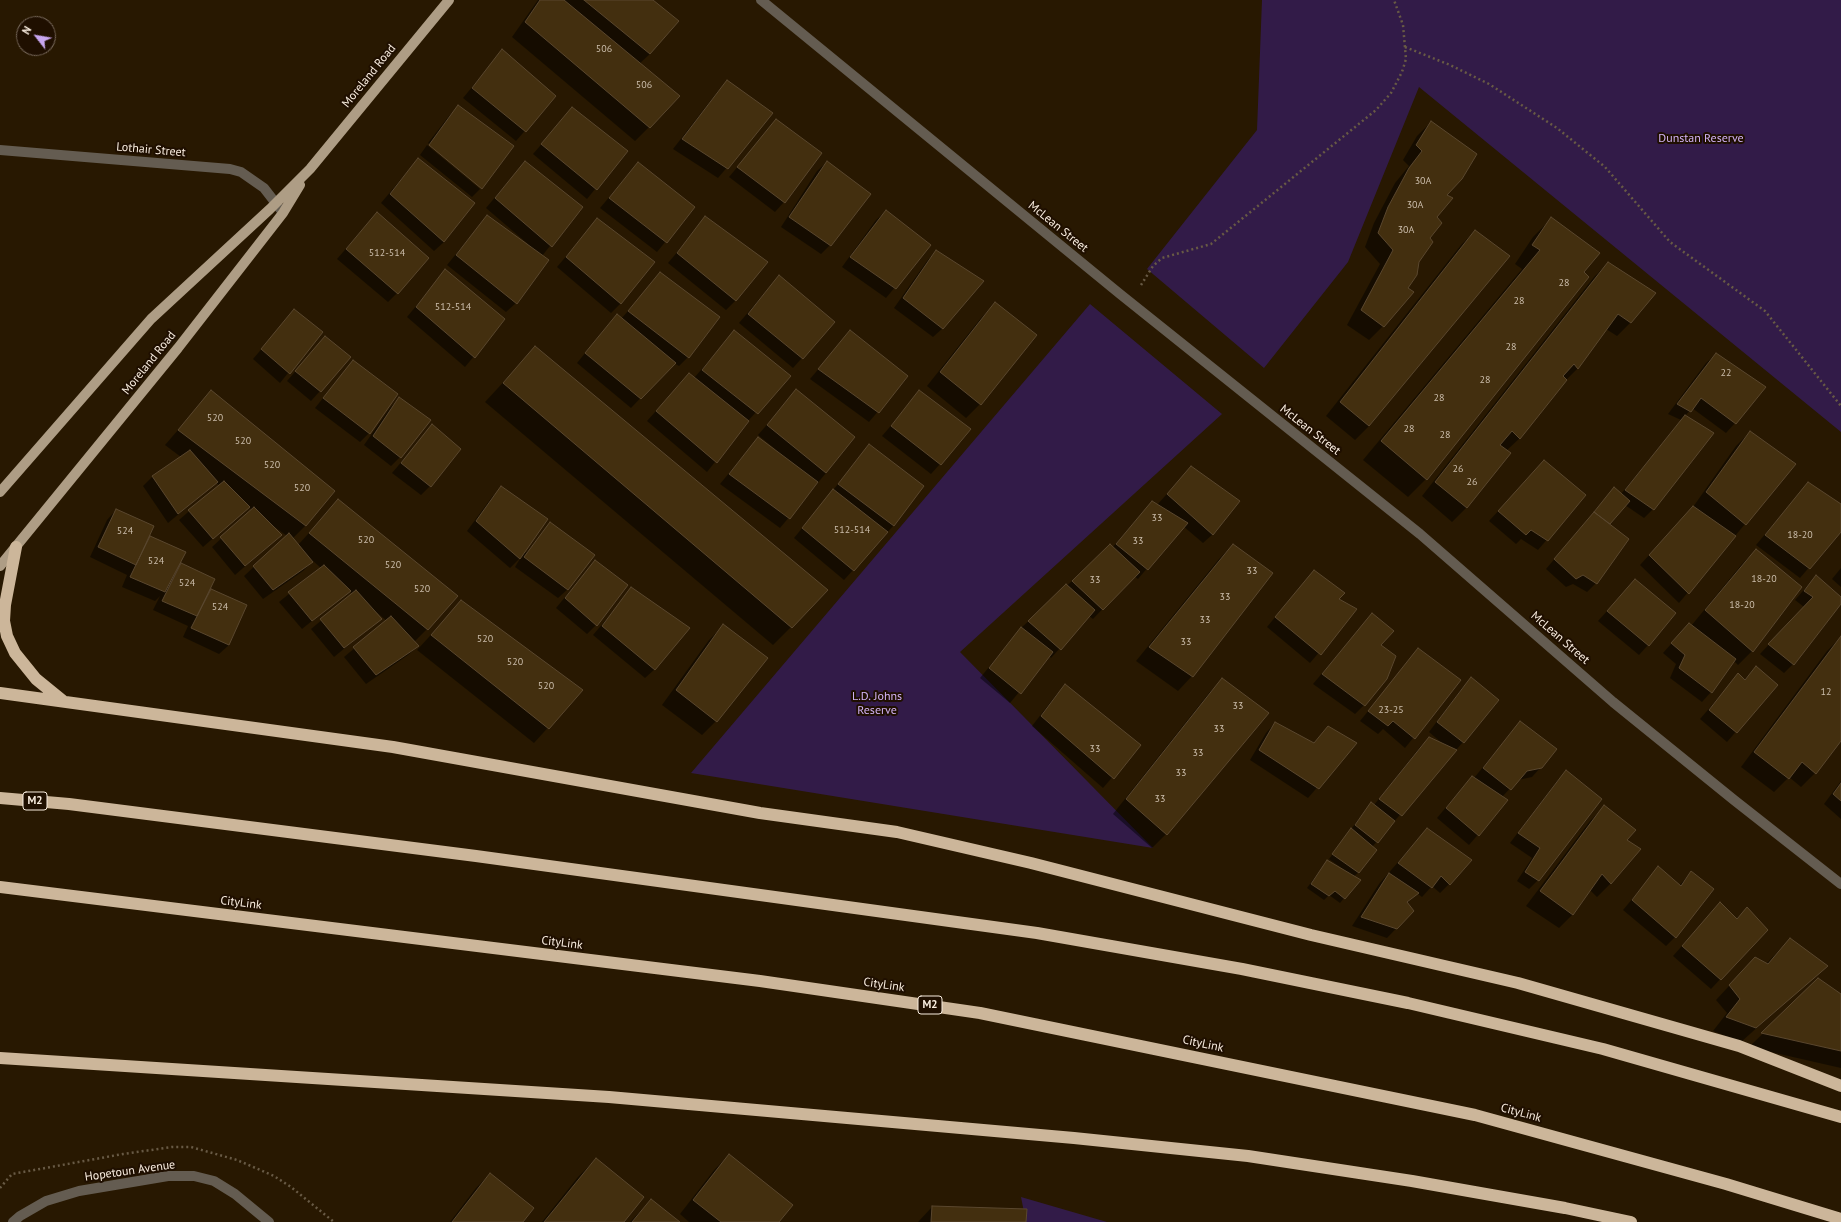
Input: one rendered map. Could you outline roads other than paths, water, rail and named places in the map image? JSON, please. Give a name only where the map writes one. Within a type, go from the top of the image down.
[{"type":"highway","points":[[16,547],[5,605],[4,621],[7,636],[15,653],[36,679],[64,702]]},
{"type":"highway","points":[[0,693],[393,747],[760,814],[897,832],[1031,863],[1311,935],[1518,983],[1739,1046],[1841,1086]]},
{"type":"highway","name":"M2","points":[[0,798],[69,804],[771,895],[1060,937],[1242,968],[1415,1005],[1603,1049],[1841,1117]]},
{"type":"highway","name":"CityLink","points":[[0,887],[760,981],[980,1013],[1475,1115],[1726,1184],[1841,1219]]},
{"type":"highway","points":[[0,1058],[608,1097],[1090,1139],[1248,1156],[1381,1176],[1550,1205],[1631,1222]]},
{"type":"main road","name":"Moreland Road","points":[[0,492],[151,319],[277,202],[310,169],[449,0]]},
{"type":"main road","name":"Moreland Road","points":[[0,566],[173,354],[283,213],[310,169]]},
{"type":"street","name":"McLean Street","points":[[761,0],[1131,303],[1420,534],[1613,702],[1841,884]]},
{"type":"street","name":"Lothair Street","points":[[0,150],[230,169],[241,172],[264,188],[277,202],[283,213]]},
{"type":"street","name":"Hopetoun Avenue","points":[[13,1222],[20,1216],[46,1201],[79,1192],[168,1176],[194,1176],[219,1184],[235,1194],[269,1222]]},
{"type":"park label","name":"Dunstan Reserve","points":[[1701,139]]},
{"type":"park label","name":"L.D. Johns Reserve","points":[[877,704]]}]
